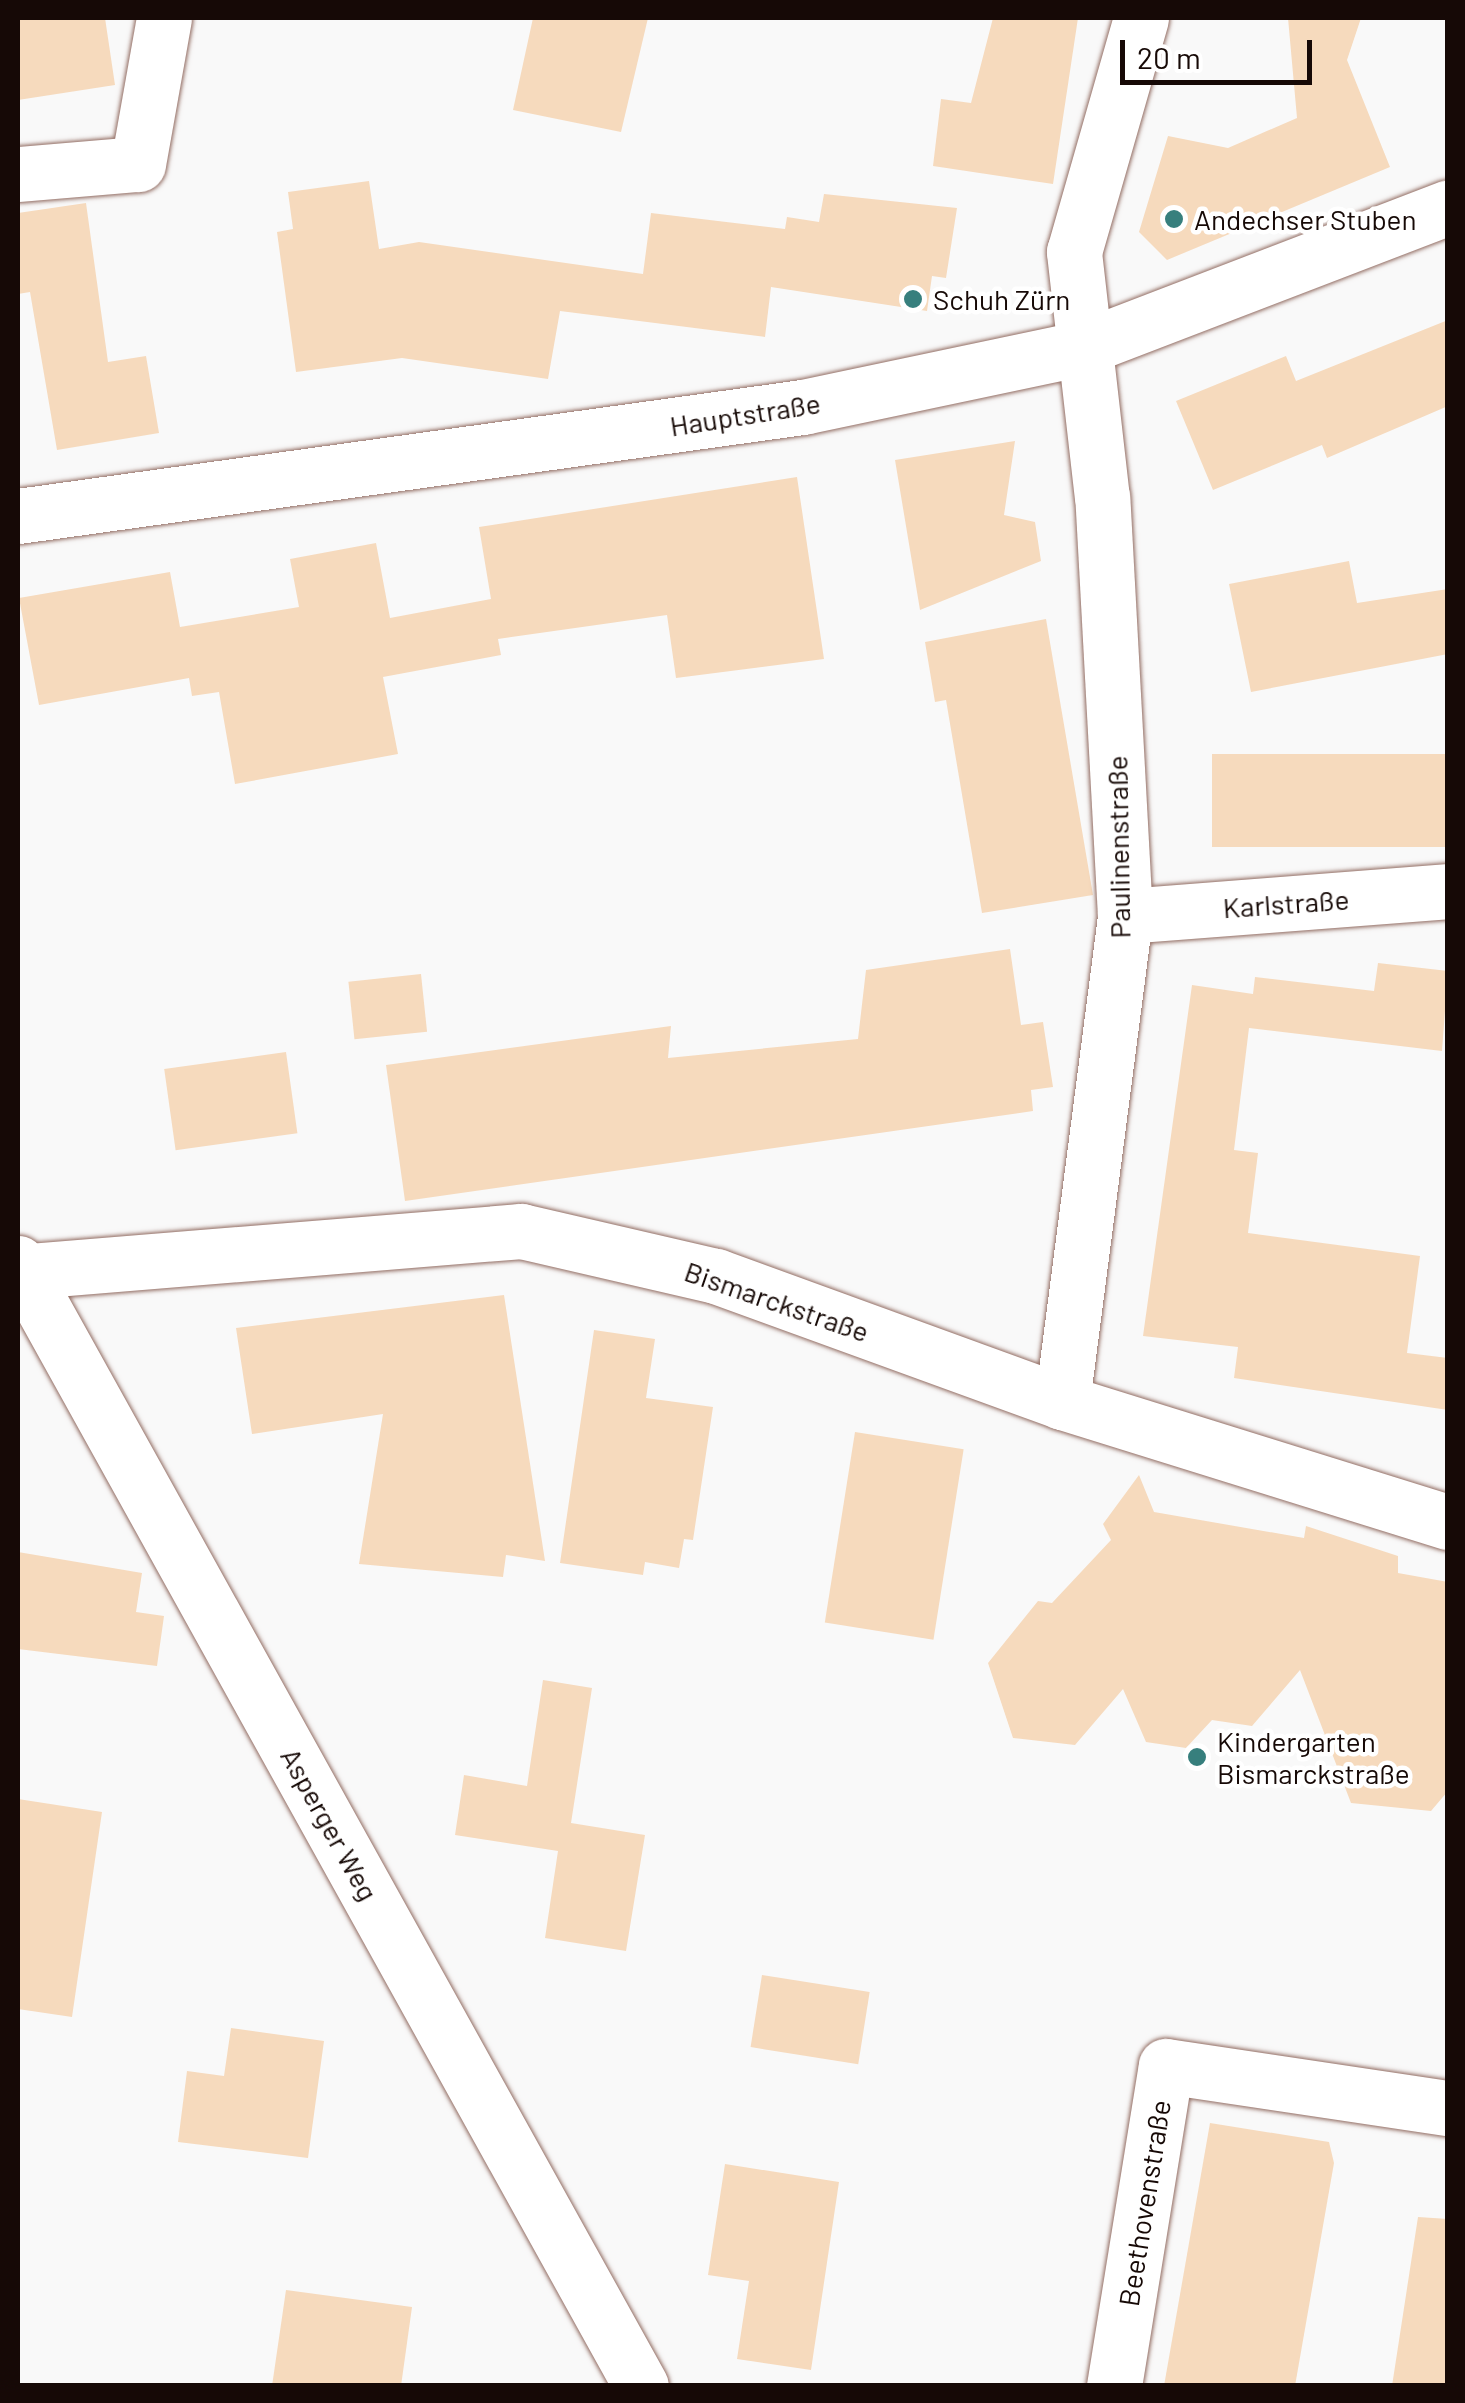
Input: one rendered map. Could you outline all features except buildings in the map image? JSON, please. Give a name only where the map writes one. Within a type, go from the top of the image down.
[{"type":"street","points":[[18,174],[138,164],[164,18]]},
{"type":"street","name":"Paulinenstraße","points":[[1062,1402],[1125,916],[1102,498],[1079,350],[1074,252],[1141,18]]},
{"type":"street","name":"Hauptstraße","points":[[18,516],[803,407],[1079,350],[1448,207]]},
{"type":"street","name":"Karlstraße","points":[[1125,916],[1448,890]]},
{"type":"street","name":"Bismarckstraße","points":[[19,1269],[521,1232],[716,1276],[1062,1402],[1448,1522]]},
{"type":"street","name":"Asperger Weg","points":[[19,1269],[640,2386]]},
{"type":"street","name":"Beethovenstraße","points":[[1114,2386],[1166,2066],[1448,2108]]},
{"type":"place","name":"Andechser Stuben","points":[[1174,219]]},
{"type":"place","name":"Schuh Zürn","points":[[913,299]]},
{"type":"place","name":"Kindergarten Bismarckstraße","points":[[1197,1757]]}]
